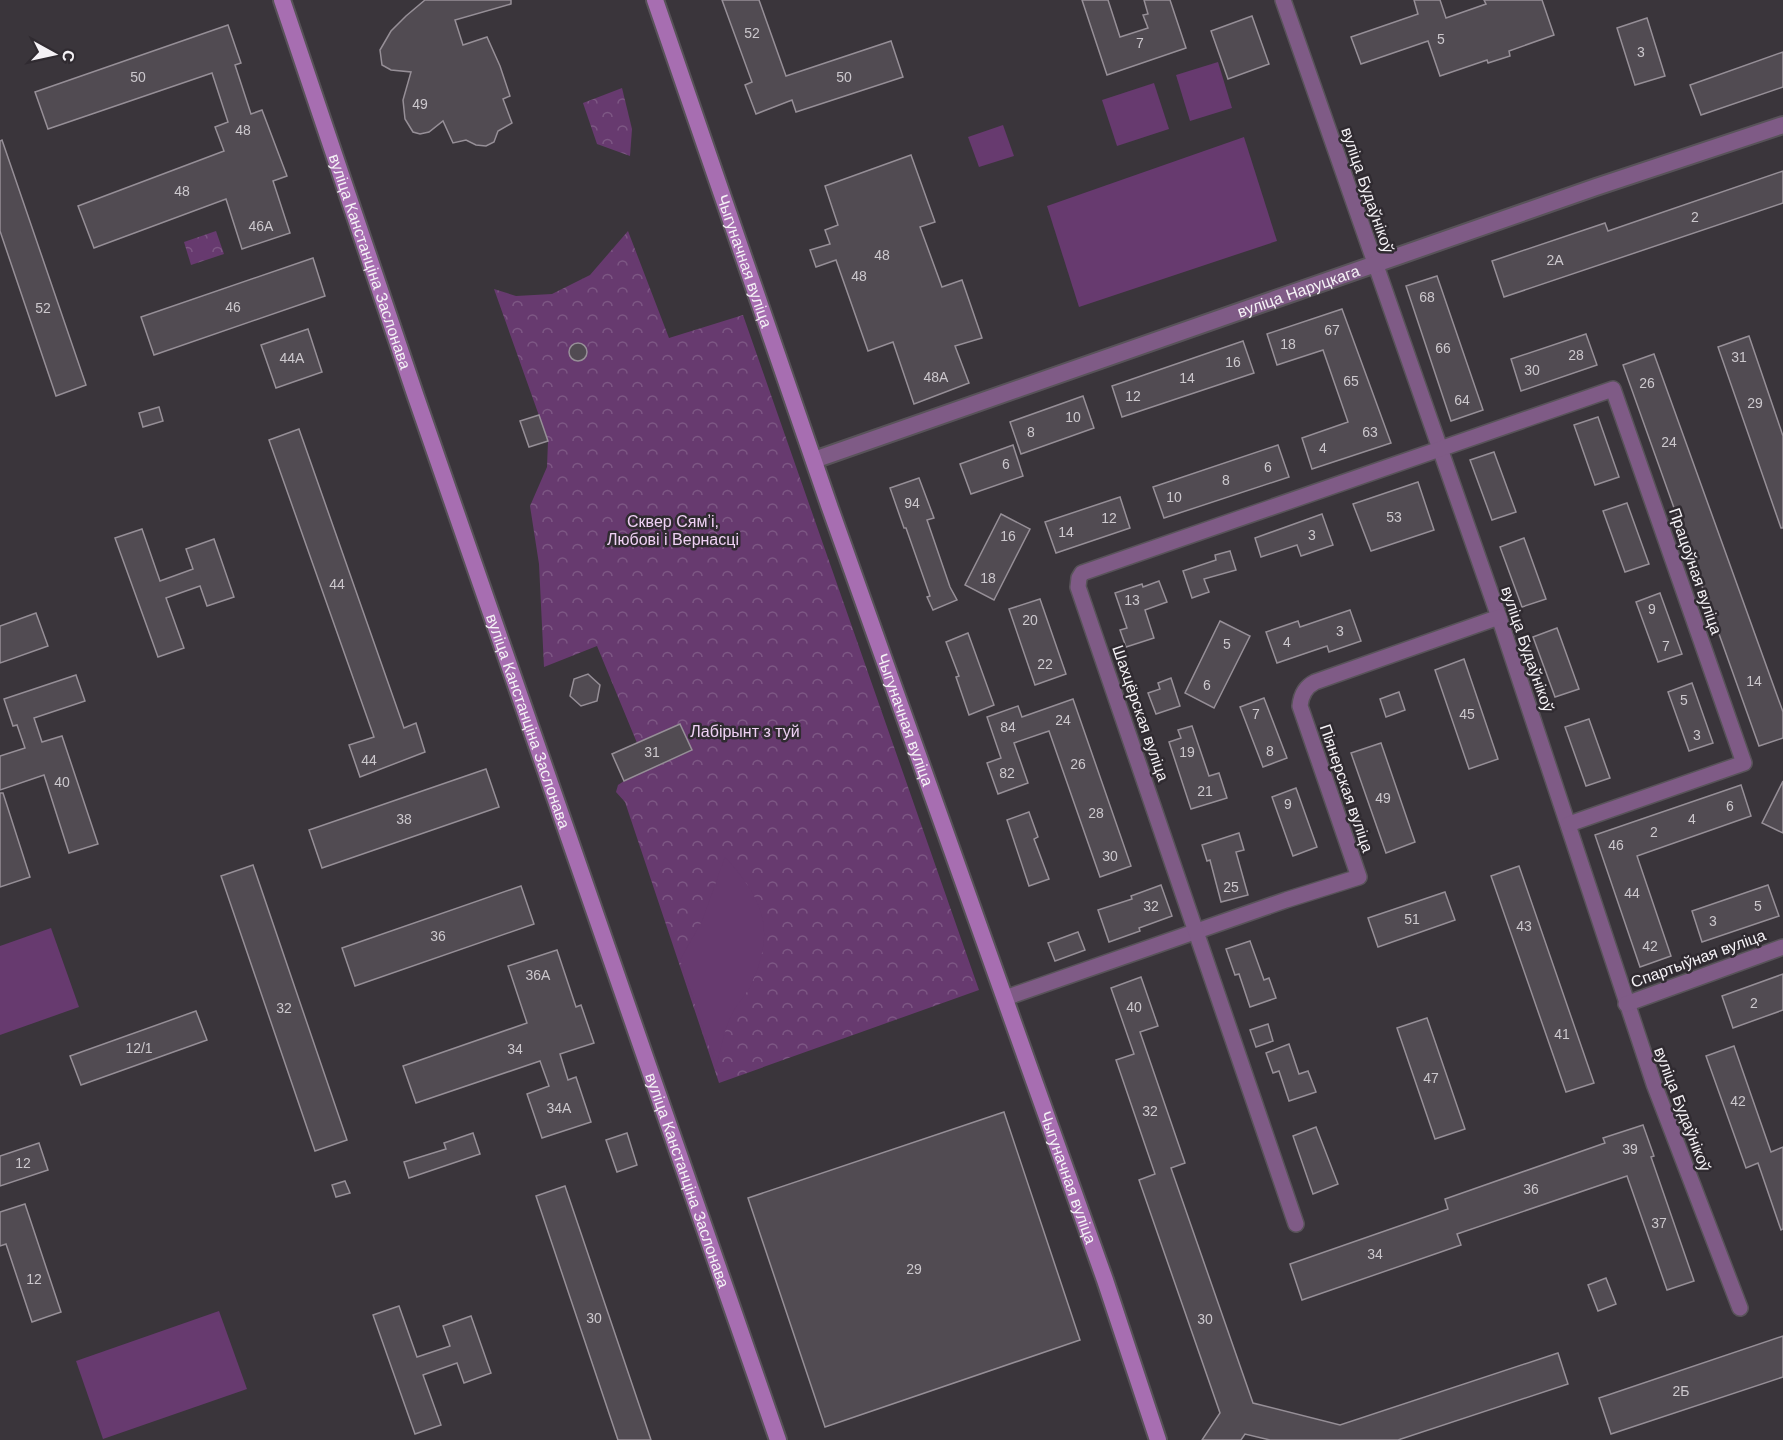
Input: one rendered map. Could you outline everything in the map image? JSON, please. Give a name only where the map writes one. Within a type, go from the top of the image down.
[{"type":"main road","name":"вуліца Канстанціна Заслонава","points":[[282,0],[427,429],[778,1440]]},
{"type":"main road","name":"Чыгуначная вуліца","points":[[655,0],[814,460],[1105,1280],[1158,1440]]},
{"type":"street","name":"вуліца Будаўнікоў","points":[[1284,0],[1569,824],[1626,1004],[1654,1084],[1740,1308]]},
{"type":"street","name":"вуліца Наруцкага","points":[[814,460],[1596,187],[1783,125]]},
{"type":"street","name":"Працоўная вуліца","points":[[1440,449],[1613,389],[1744,763],[1569,824]]},
{"type":"street","name":"Шахцёрская вуліца","points":[[1296,1224],[1078,587],[1079,578],[1086,571],[1440,449]]},
{"type":"street","name":"Піянерская вуліца","points":[[1005,998],[1359,877],[1300,706],[1301,697],[1309,685],[1498,617]]},
{"type":"street","name":"Спартыўная вуліца","points":[[1626,1004],[1783,947]]},
{"type":"green space","points":[[1218,62],[1232,108],[1190,121],[1176,75]]},
{"type":"green space","points":[[1154,83],[1169,129],[1117,146],[1102,100]]},
{"type":"green space","points":[[622,88],[632,129],[630,156],[597,144],[583,103]]},
{"type":"green space","points":[[1003,125],[1014,156],[979,167],[968,137]]},
{"type":"green space","points":[[1244,137],[1277,241],[1079,307],[1047,206]]},
{"type":"green space","points":[[216,231],[224,254],[191,265],[184,242]]},
{"type":"green space","name":"Сквер Сямʼі, Любові і Вернасці","points":[[628,231],[669,338],[743,315],[979,990],[719,1083],[625,802],[616,792],[618,785],[624,781],[692,750],[680,724],[637,743],[597,646],[544,667],[539,564],[530,506],[547,467],[548,441],[494,289],[516,296],[552,294],[590,275]]},
{"type":"green space","points":[[725,857],[739,873],[757,903],[764,933],[758,967],[750,987],[729,1020],[716,1067],[680,960],[702,921]]},
{"type":"green space","points":[[51,928],[79,1007],[0,1035],[0,946]]},
{"type":"green space","points":[[219,1311],[247,1389],[103,1439],[76,1361]]},
{"type":"building","points":[[425,0],[511,0],[511,4],[455,20],[463,45],[487,37],[510,96],[503,99],[512,123],[498,131],[494,142],[486,146],[476,145],[466,140],[453,143],[443,121],[429,132],[420,134],[413,132],[405,119],[403,100],[411,72],[391,70],[382,65],[380,50],[391,31]]},
{"type":"building","points":[[722,0],[759,0],[786,76],[891,41],[903,77],[796,112],[792,100],[756,114],[745,85],[752,82]]},
{"type":"building","points":[[1082,0],[1108,0],[1120,37],[1148,28],[1143,15],[1148,14],[1144,0],[1170,0],[1186,48],[1107,75]]},
{"type":"building","points":[[1414,0],[1440,0],[1446,18],[1486,4],[1484,0],[1542,0],[1554,35],[1509,51],[1510,56],[1488,63],[1487,60],[1440,76],[1428,41],[1361,64],[1351,37],[1418,14]]},
{"type":"building","points":[[1252,16],[1269,64],[1228,79],[1211,31]]},
{"type":"building","points":[[1647,18],[1665,76],[1635,85],[1617,28]]},
{"type":"building","points":[[228,25],[241,63],[235,65],[251,114],[262,110],[287,176],[273,181],[290,233],[242,249],[226,199],[94,248],[78,206],[224,151],[215,127],[228,122],[212,73],[48,129],[35,92]]},
{"type":"building","points":[[1783,52],[1783,87],[1701,115],[1690,85]]},
{"type":"building","points":[[2,140],[86,385],[56,396],[0,231],[0,141]]},
{"type":"building","points":[[911,155],[935,222],[920,227],[942,287],[962,280],[982,338],[955,346],[969,383],[914,404],[893,342],[868,351],[836,260],[816,267],[810,250],[830,244],[825,230],[838,225],[825,186]]},
{"type":"building","points":[[1783,171],[1783,203],[1504,297],[1492,261],[1605,223],[1608,231]]},
{"type":"building","points":[[313,258],[325,296],[154,355],[141,317]]},
{"type":"building","points":[[1437,276],[1483,410],[1451,421],[1406,286]]},
{"type":"building","points":[[1342,309],[1391,443],[1312,469],[1302,438],[1348,422],[1323,350],[1277,365],[1267,334]]},
{"type":"building","points":[[308,329],[322,372],[276,388],[261,345]]},
{"type":"building","points":[[1586,334],[1597,365],[1521,391],[1511,359]]},
{"type":"building","points":[[1749,336],[1783,436],[1783,528],[1781,528],[1718,347]]},
{"type":"building","points":[[1243,341],[1254,373],[1122,417],[1112,386]]},
{"type":"building","points":[[574,343],[582,343],[587,348],[585,359],[574,361],[569,356],[569,348]]},
{"type":"building","points":[[1654,354],[1783,712],[1783,738],[1759,746],[1623,365]]},
{"type":"building","points":[[1083,396],[1094,428],[1021,454],[1010,422]]},
{"type":"building","points":[[159,407],[163,421],[143,427],[139,413]]},
{"type":"building","points":[[539,415],[548,441],[529,447],[520,421]]},
{"type":"building","points":[[1598,417],[1619,477],[1595,485],[1574,425]]},
{"type":"building","points":[[299,429],[404,728],[416,723],[425,752],[360,777],[349,745],[374,737],[269,440]]},
{"type":"building","points":[[1013,445],[1023,476],[971,494],[960,464]]},
{"type":"building","points":[[1278,445],[1289,477],[1164,518],[1153,487]]},
{"type":"building","points":[[1494,452],[1516,512],[1492,520],[1470,460]]},
{"type":"building","points":[[919,478],[934,518],[927,520],[950,587],[957,600],[933,610],[927,597],[930,596],[890,488]]},
{"type":"building","points":[[1418,482],[1434,530],[1371,551],[1353,504]]},
{"type":"building","points":[[1120,497],[1130,528],[1056,553],[1045,522]]},
{"type":"building","points":[[1627,503],[1649,564],[1625,572],[1603,511]]},
{"type":"building","points":[[1001,514],[1030,529],[994,600],[965,585]]},
{"type":"building","points":[[1322,514],[1333,545],[1301,556],[1297,545],[1261,557],[1255,538]]},
{"type":"building","points":[[142,529],[160,581],[193,569],[186,549],[214,539],[234,597],[207,606],[200,586],[166,598],[184,648],[158,657],[115,538]]},
{"type":"building","points":[[1524,538],[1546,599],[1522,607],[1500,547]]},
{"type":"building","points":[[1230,551],[1236,570],[1204,579],[1209,592],[1192,598],[1183,571],[1216,560],[1215,555]]},
{"type":"building","points":[[1159,581],[1167,602],[1145,610],[1154,638],[1126,647],[1120,630],[1127,628],[1115,593]]},
{"type":"building","points":[[1660,593],[1682,654],[1658,662],[1636,602]]},
{"type":"building","points":[[1040,599],[1066,674],[1035,685],[1009,609]]},
{"type":"building","points":[[1350,610],[1361,641],[1329,652],[1327,646],[1277,663],[1266,632],[1298,621],[1300,627]]},
{"type":"building","points":[[36,613],[48,646],[0,663],[0,626]]},
{"type":"building","points":[[1220,621],[1250,636],[1214,708],[1185,693]]},
{"type":"building","points":[[1557,628],[1579,689],[1555,697],[1533,637]]},
{"type":"building","points":[[968,633],[994,705],[969,715],[956,677],[959,676],[946,642]]},
{"type":"building","points":[[1464,659],[1498,759],[1469,769],[1435,670]]},
{"type":"building","points":[[588,674],[600,685],[597,701],[581,706],[570,696],[574,679]]},
{"type":"building","points":[[76,675],[85,701],[34,718],[42,742],[62,736],[98,844],[69,853],[44,775],[0,790],[0,756],[25,748],[17,725],[13,726],[4,699]]},
{"type":"building","points":[[1171,678],[1180,706],[1156,714],[1148,693],[1160,689],[1158,683]]},
{"type":"building","points":[[1692,683],[1713,743],[1689,751],[1668,692]]},
{"type":"building","points":[[1399,692],[1405,710],[1386,717],[1380,699]]},
{"type":"building","points":[[1264,698],[1287,758],[1263,767],[1240,707]]},
{"type":"building","points":[[1073,699],[1131,866],[1100,877],[1049,731],[1014,743],[1028,783],[998,794],[987,763],[1001,758],[987,717],[1018,706],[1022,717]]},
{"type":"building","points":[[1589,719],[1610,778],[1586,786],[1565,727]]},
{"type":"building","points":[[680,724],[692,750],[624,781],[612,754]]},
{"type":"building","points":[[1192,726],[1209,776],[1219,773],[1227,798],[1191,809],[1169,742],[1181,738],[1178,730]]},
{"type":"building","points":[[1381,743],[1415,842],[1386,853],[1351,753]]},
{"type":"building","points":[[486,769],[499,807],[322,868],[309,830]]},
{"type":"building","points":[[1783,781],[1783,833],[1762,823]]},
{"type":"building","points":[[1741,785],[1751,816],[1637,856],[1671,956],[1640,967],[1595,835]]},
{"type":"building","points":[[1296,788],[1317,847],[1293,856],[1272,797]]},
{"type":"building","points":[[0,793],[3,793],[30,877],[0,887]]},
{"type":"building","points":[[1029,812],[1038,837],[1034,839],[1049,879],[1029,886],[1007,820]]},
{"type":"building","points":[[1239,833],[1244,850],[1236,852],[1248,895],[1221,902],[1210,860],[1207,861],[1202,845]]},
{"type":"building","points":[[253,865],[347,1140],[315,1151],[221,876]]},
{"type":"building","points":[[1519,866],[1594,1083],[1566,1092],[1491,876]]},
{"type":"building","points":[[1161,885],[1172,916],[1109,942],[1098,910],[1132,899],[1131,896]]},
{"type":"building","points":[[1768,885],[1779,916],[1702,942],[1692,911]]},
{"type":"building","points":[[521,886],[534,924],[355,986],[342,948]]},
{"type":"building","points":[[1445,892],[1455,920],[1378,947],[1368,918]]},
{"type":"building","points":[[1078,932],[1085,950],[1055,961],[1048,943]]},
{"type":"building","points":[[1250,941],[1264,980],[1269,978],[1276,998],[1250,1007],[1239,974],[1235,975],[1226,949]]},
{"type":"building","points":[[557,950],[576,1007],[581,1005],[594,1043],[560,1054],[568,1080],[576,1077],[591,1122],[542,1138],[527,1094],[549,1086],[540,1061],[416,1103],[403,1066],[527,1023],[508,966]]},
{"type":"building","points":[[1783,974],[1783,1010],[1733,1028],[1722,996]]},
{"type":"building","points":[[1141,977],[1158,1026],[1140,1032],[1185,1163],[1171,1168],[1253,1403],[1340,1425],[1558,1353],[1568,1384],[1398,1440],[1270,1440],[1245,1434],[1241,1440],[1202,1440],[1220,1413],[1139,1180],[1155,1174],[1116,1060],[1134,1054],[1111,988]]},
{"type":"building","points":[[196,1011],[207,1040],[81,1085],[70,1056]]},
{"type":"building","points":[[1427,1018],[1465,1129],[1435,1139],[1397,1028]]},
{"type":"building","points":[[1268,1024],[1273,1041],[1256,1047],[1250,1030]]},
{"type":"building","points":[[1289,1044],[1299,1074],[1308,1071],[1316,1092],[1289,1101],[1279,1071],[1273,1073],[1266,1053]]},
{"type":"building","points":[[1734,1046],[1771,1152],[1783,1147],[1783,1229],[1781,1230],[1758,1163],[1746,1168],[1706,1056]]},
{"type":"building","points":[[1004,1112],[1080,1340],[825,1427],[748,1198]]},
{"type":"building","points":[[1643,1125],[1654,1156],[1651,1157],[1694,1281],[1667,1290],[1627,1176],[1457,1234],[1461,1245],[1302,1300],[1290,1264],[1448,1209],[1445,1199],[1605,1143],[1603,1138]]},
{"type":"building","points":[[1316,1127],[1338,1184],[1313,1194],[1293,1136]]},
{"type":"building","points":[[473,1133],[480,1154],[409,1178],[404,1162],[446,1149],[444,1143]]},
{"type":"building","points":[[627,1133],[637,1165],[617,1172],[606,1140]]},
{"type":"building","points":[[39,1143],[48,1170],[0,1186],[0,1156]]},
{"type":"building","points":[[345,1181],[350,1193],[336,1197],[332,1185]]},
{"type":"building","points":[[565,1186],[651,1440],[618,1440],[536,1196]]},
{"type":"building","points":[[25,1204],[61,1312],[32,1322],[6,1244],[0,1246],[0,1212]]},
{"type":"building","points":[[1606,1278],[1616,1304],[1598,1311],[1588,1285]]},
{"type":"building","points":[[399,1306],[417,1357],[450,1346],[443,1326],[471,1316],[491,1373],[464,1383],[457,1363],[423,1375],[441,1425],[415,1434],[373,1315]]},
{"type":"building","points":[[1783,1336],[1783,1377],[1611,1434],[1599,1398]]},
{"type":"park label","name":"Лабірынт з туй","points":[[745,731]]}]
